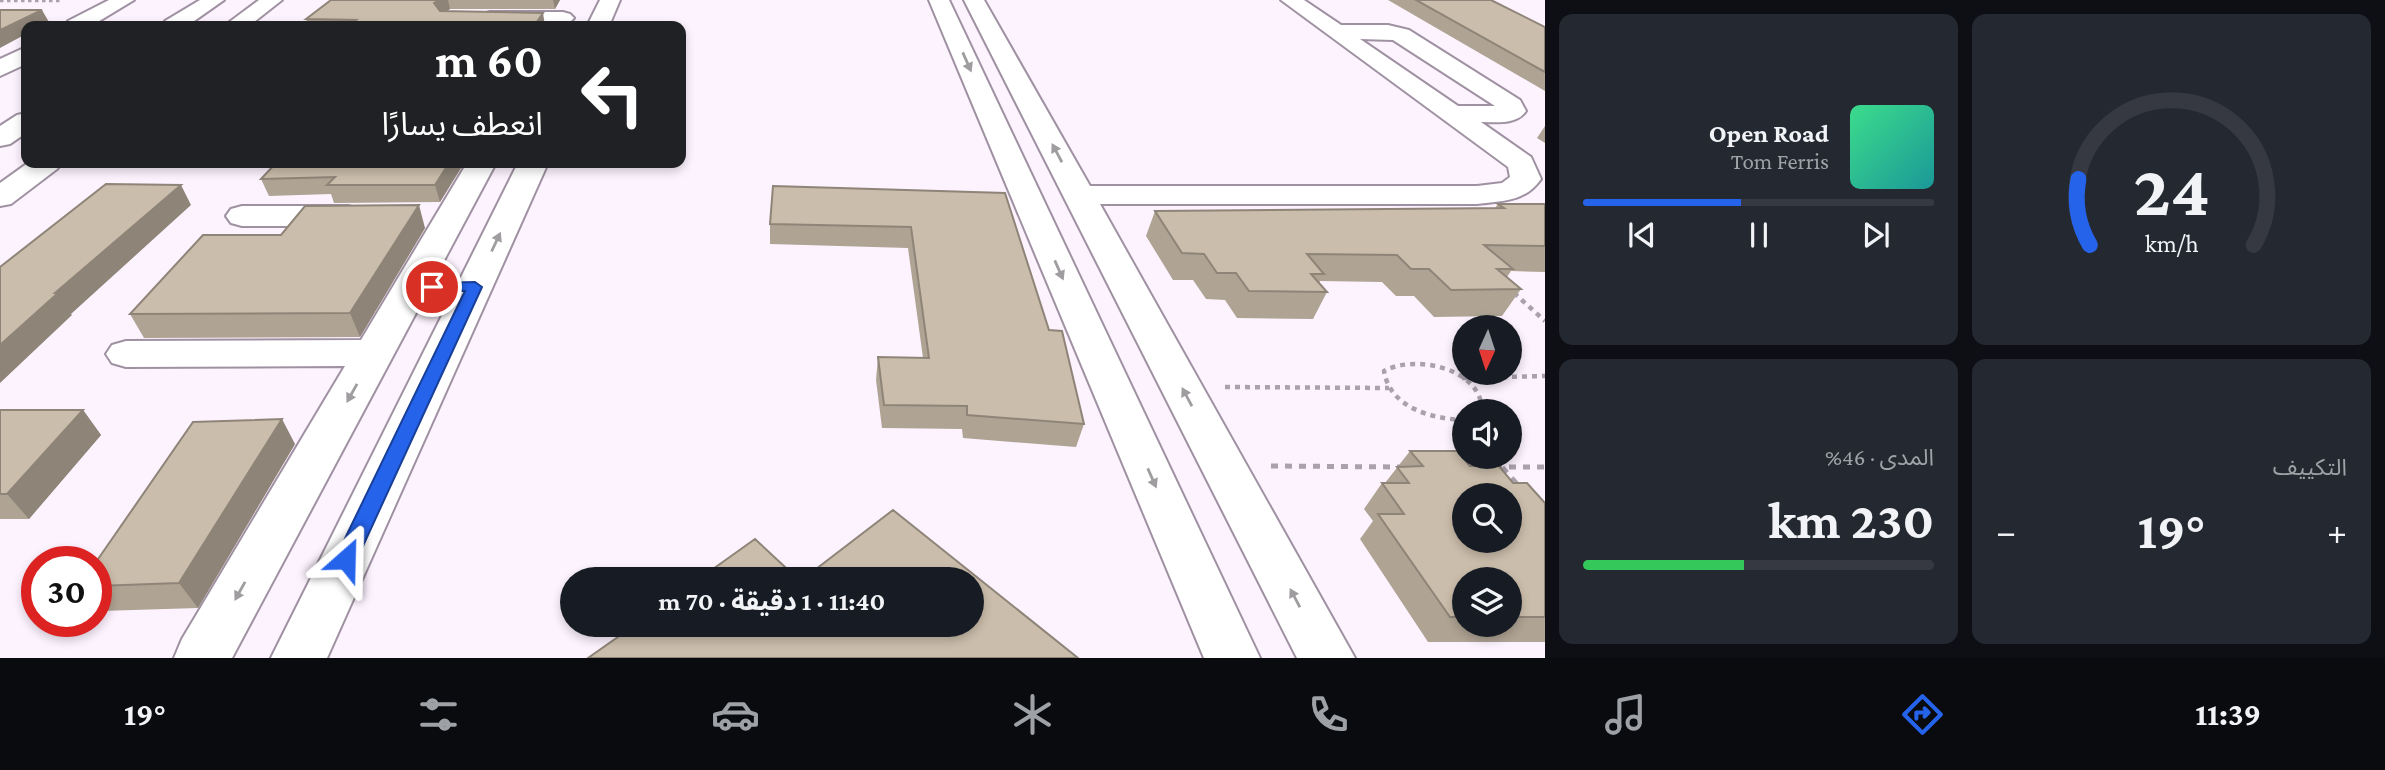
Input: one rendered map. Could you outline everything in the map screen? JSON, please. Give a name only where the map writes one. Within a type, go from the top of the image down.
[{"type":"street","points":[[85,21],[124,0]]},
{"type":"street","points":[[181,21],[214,0]]},
{"type":"street","points":[[242,21],[272,0]]},
{"type":"street","points":[[600,21],[610,0]]},
{"type":"street","points":[[939,0],[1232,658]]},
{"type":"street","points":[[974,0],[1327,658]]},
{"type":"street","points":[[1080,195],[1478,195],[1511,191],[1526,179],[1521,163],[1291,0]]},
{"type":"street","points":[[475,18],[565,15]]},
{"type":"street","points":[[1336,32],[1388,32],[1401,35],[1511,105],[1513,111],[1504,114],[1452,114]]},
{"type":"street","points":[[0,69],[21,57]]},
{"type":"street","points":[[0,138],[21,124]]},
{"type":"street","points":[[0,197],[40,168]]},
{"type":"street","points":[[202,658],[411,287],[438,216],[477,168]]},
{"type":"street","points":[[299,658],[531,168]]},
{"type":"street","points":[[242,216],[382,216]]},
{"type":"street","points":[[411,287],[475,287]]},
{"type":"street","points":[[126,354],[374,353]]},
{"type":"path","points":[[1507,287],[1545,321]]},
{"type":"path","points":[[1452,374],[1430,365],[1401,362],[1390,365],[1384,371],[1384,379],[1389,388],[1412,407],[1452,419]]},
{"type":"path","points":[[1522,377],[1545,376]]},
{"type":"path","points":[[1469,385],[1482,399]]},
{"type":"path","points":[[1182,386],[1389,388]]},
{"type":"path","points":[[1224,466],[1405,467]]},
{"type":"path","points":[[1522,467],[1545,467]]},
{"type":"path","points":[[1504,469],[1516,483]]},
{"type":"building","points":[[331,0],[439,0],[434,3],[440,11],[543,13],[537,21],[306,19]]},
{"type":"building","points":[[1416,0],[1491,0],[1545,27],[1545,72]]},
{"type":"building","points":[[0,10],[42,10],[0,30]]},
{"type":"building","points":[[271,168],[446,168],[435,185],[327,185],[335,177],[261,179]]},
{"type":"building","points":[[106,184],[181,185],[55,293],[58,293],[0,345],[0,267]]},
{"type":"building","points":[[773,186],[1005,193],[1049,330],[1062,331],[1084,424],[967,415],[967,406],[884,405],[878,357],[929,358],[911,227],[770,224]]},
{"type":"building","points":[[1498,204],[1545,204],[1545,246],[1484,245],[1513,269],[1497,269],[1521,289],[1451,290],[1429,269],[1411,269],[1397,255],[1307,254],[1324,274],[1311,274],[1327,292],[1249,291],[1236,273],[1217,273],[1204,254],[1182,253],[1155,211],[1504,208]]},
{"type":"building","points":[[419,205],[350,313],[130,314],[203,235],[281,235],[305,206]]},
{"type":"building","points":[[0,410],[83,410],[7,494],[0,494]]},
{"type":"building","points":[[282,419],[179,583],[112,585],[112,546],[107,546],[193,422]]},
{"type":"building","points":[[1410,451],[1452,451],[1452,469],[1501,469],[1513,483],[1452,483],[1452,553],[1522,553],[1522,483],[1527,483],[1545,503],[1545,617],[1522,617],[1522,567],[1452,567],[1450,617],[1378,514],[1404,514],[1382,483],[1409,483],[1397,467],[1423,466]]},
{"type":"building","points":[[893,510],[964,567],[819,567]]},
{"type":"building","points":[[755,539],[785,567],[716,567]]},
{"type":"building","points":[[984,583],[1078,658],[588,658],[618,637],[984,637]]},
{"type":"route","points":[[346,559],[475,287],[432,287]]}]
